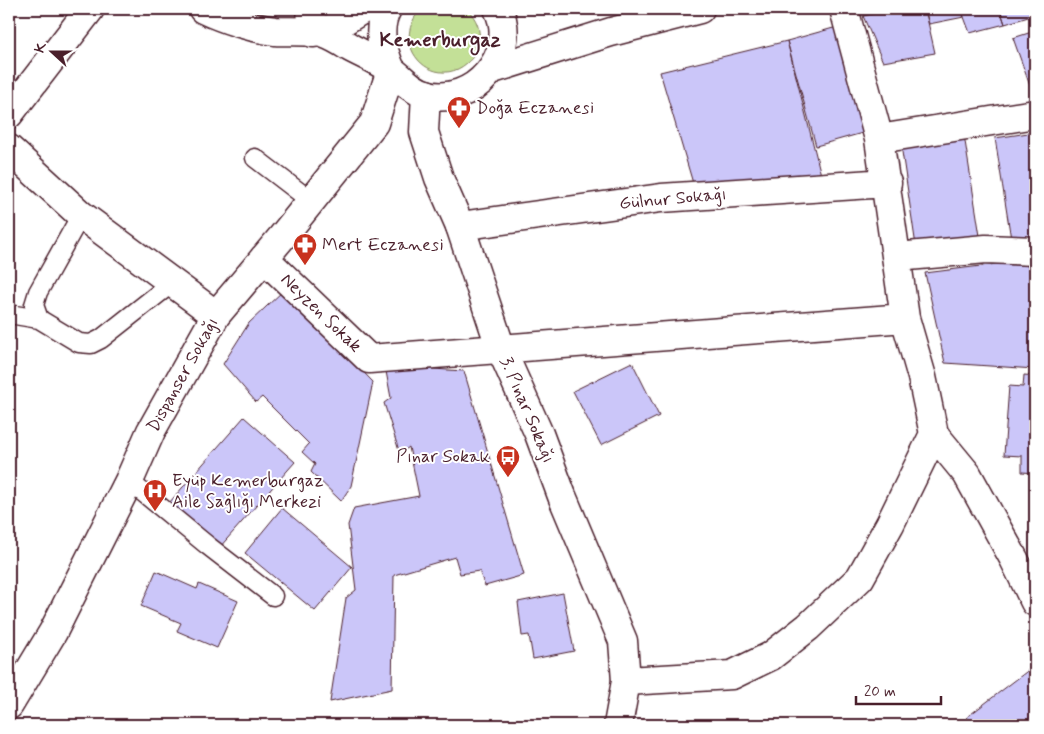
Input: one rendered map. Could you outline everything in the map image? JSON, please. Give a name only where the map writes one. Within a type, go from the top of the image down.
[{"type":"street","points":[[9,114],[90,9]]},
{"type":"street","points":[[203,9],[222,18],[274,31],[316,25],[363,9]]},
{"type":"street","points":[[387,9],[381,30],[383,51],[391,70]]},
{"type":"street","points":[[316,25],[391,70],[406,85],[426,94],[445,96],[463,92],[480,83],[493,69],[501,52],[504,33],[498,9]]},
{"type":"street","points":[[621,9],[692,11]]},
{"type":"street","points":[[844,9],[879,139],[887,183],[892,232],[905,318],[922,377],[934,434],[968,474],[1035,602]]},
{"type":"street","points":[[493,69],[611,32],[692,11]]},
{"type":"street","name":"Dispanser Sokağı","points":[[9,705],[53,632],[129,482],[151,431],[216,314],[374,123],[391,70]]},
{"type":"street","name":"3. Pınar Sokağı","points":[[426,94],[424,132],[439,178],[460,226],[501,350],[539,434],[562,496],[622,641],[626,681],[618,725]]},
{"type":"street","points":[[879,139],[1035,114]]},
{"type":"street","points":[[9,149],[81,216],[216,314]]},
{"type":"street","name":"Gülnur Sokağı","points":[[460,226],[661,198],[887,183]]},
{"type":"street","points":[[897,257],[986,250],[1035,251]]},
{"type":"street","name":"Neyzen Sokak","points":[[264,258],[369,359],[905,318]]},
{"type":"street","points":[[626,681],[732,675],[772,656],[808,627],[860,578],[890,524],[934,434]]},
{"type":"lane","points":[[254,158],[311,201]]},
{"type":"lane","points":[[39,319],[34,305],[38,292],[81,216]]},
{"type":"lane","points":[[9,314],[39,319],[79,343],[91,344],[101,339],[172,283]]},
{"type":"lane","points":[[129,482],[273,596]]},
{"type":"green space","points":[[421,9],[467,9],[478,25],[479,39],[476,52],[467,63],[454,71],[441,72],[429,68],[419,61],[412,50],[409,37],[412,23]]},
{"type":"building","points":[[895,9],[925,9],[935,53],[883,62],[863,16]]},
{"type":"building","points":[[925,9],[961,9],[964,17],[929,24]]},
{"type":"building","points":[[961,9],[1000,9],[1005,24],[970,33]]},
{"type":"building","points":[[1000,9],[1035,9],[1035,15],[1005,24]]},
{"type":"building","points":[[837,27],[866,132],[816,146],[787,41]]},
{"type":"building","points":[[1035,31],[1035,100],[1013,38]]},
{"type":"building","points":[[787,41],[822,179],[695,190],[660,72]]},
{"type":"building","points":[[1035,132],[1035,235],[1011,239],[995,138]]},
{"type":"building","points":[[964,135],[980,236],[916,246],[901,145]]},
{"type":"building","points":[[997,264],[1035,266],[1035,369],[945,363],[925,273]]},
{"type":"building","points":[[284,290],[373,382],[351,486],[341,501],[311,472],[315,464],[302,452],[309,444],[262,397],[256,402],[223,364],[249,323]]},
{"type":"building","points":[[632,362],[659,416],[601,445],[573,391]]},
{"type":"building","points":[[385,366],[464,371],[524,575],[485,586],[479,571],[460,574],[455,557],[394,575],[392,689],[330,702],[346,598],[356,590],[348,525],[354,508],[419,496],[409,447],[400,454],[384,403],[391,398]]},
{"type":"building","points":[[1024,375],[1035,376],[1035,473],[1022,472],[1022,456],[1004,455],[1009,386],[1023,387]]},
{"type":"building","points":[[244,417],[295,462],[219,548],[169,503]]},
{"type":"building","points":[[282,508],[352,567],[315,611],[245,553]]},
{"type":"building","points":[[156,571],[197,589],[199,584],[238,601],[217,648],[177,631],[181,623],[141,606]]},
{"type":"building","points":[[563,593],[574,651],[533,659],[529,635],[522,636],[518,602]]},
{"type":"building","points":[[1030,669],[1035,676],[1035,725],[973,725],[967,717]]},
{"type":"place","name":"Doğa Eczanesi","points":[[459,129]]},
{"type":"place","name":"Mert Eczanesi","points":[[305,266]]},
{"type":"place","name":"Pınar Sokak","points":[[508,478]]},
{"type":"place","name":"Eyüp Kemerburgaz Aile Sağlığı Merkezi","points":[[155,512]]},
{"type":"district","name":"Kemerburgaz","points":[[440,40]]}]
